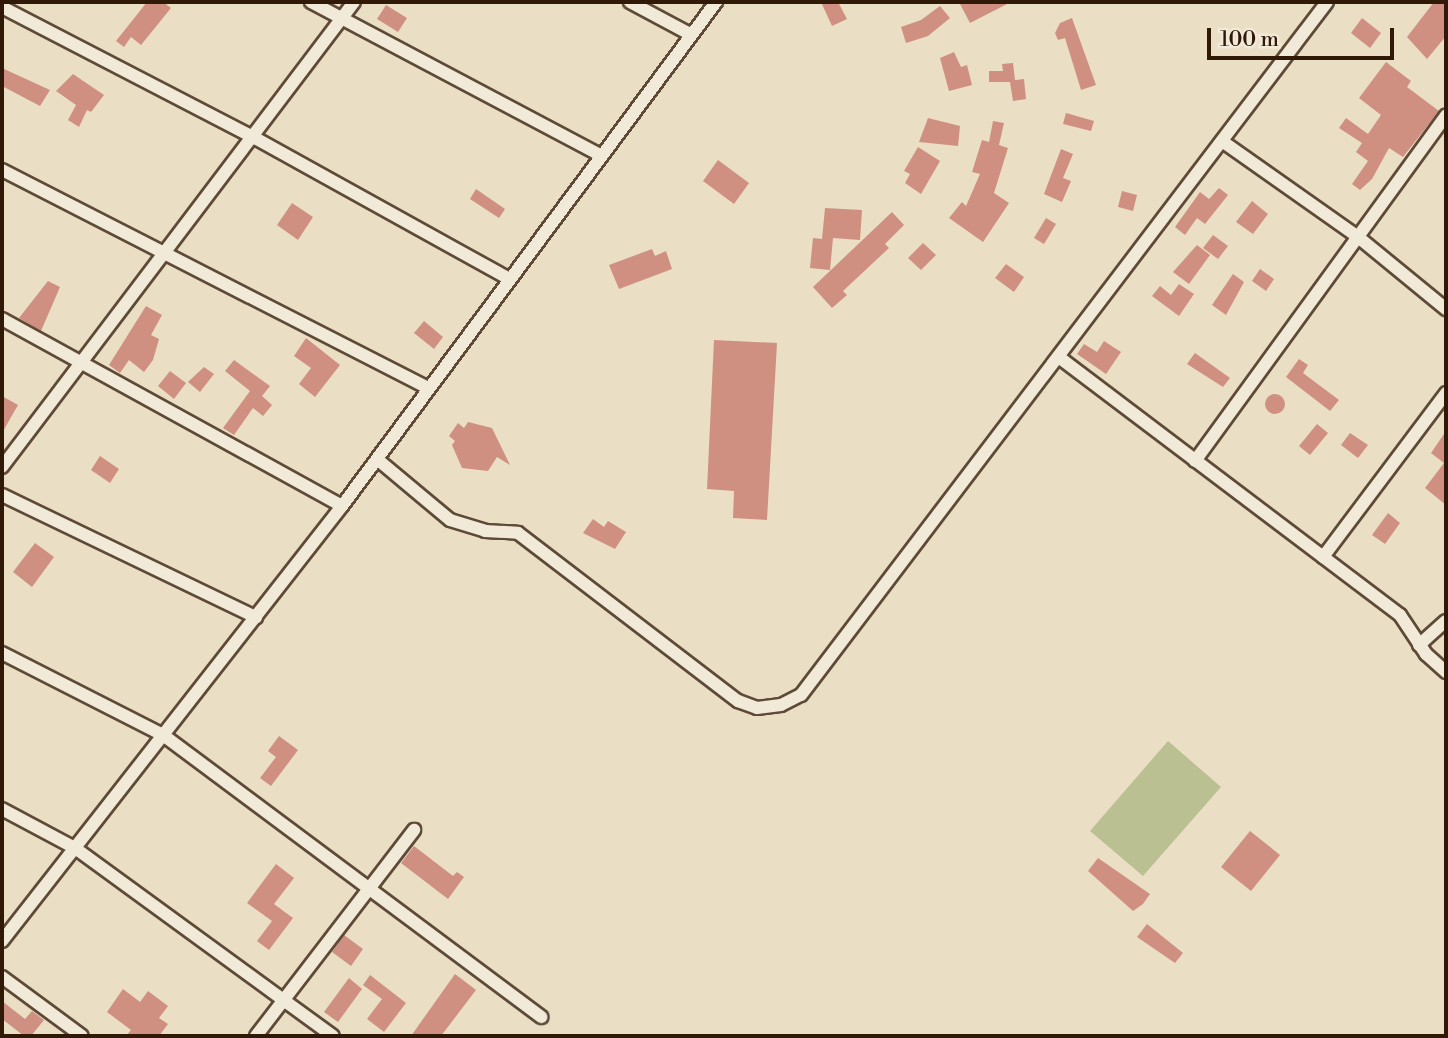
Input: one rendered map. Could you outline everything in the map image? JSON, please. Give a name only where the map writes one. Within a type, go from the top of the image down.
[{"type":"street","points":[[310,2],[600,155]]},
{"type":"street","points":[[2,467],[255,138],[354,2]]},
{"type":"street","points":[[630,2],[690,34]]},
{"type":"street","points":[[2,941],[342,506],[508,278],[716,2]]},
{"type":"street","points":[[377,459],[450,520],[485,531],[518,533],[738,701],[757,708],[781,705],[801,695],[1060,358],[1327,2]]},
{"type":"street","points":[[2,7],[255,138],[508,278]]},
{"type":"street","points":[[1195,461],[1446,116]]},
{"type":"street","points":[[1222,141],[1358,237],[1446,309]]},
{"type":"street","points":[[2,170],[428,388]]},
{"type":"street","points":[[2,319],[342,506]]},
{"type":"street","points":[[1060,358],[1399,615],[1419,645],[1446,672]]},
{"type":"street","points":[[1323,557],[1446,393]]},
{"type":"street","points":[[2,495],[256,617]]},
{"type":"street","points":[[1419,645],[1446,621]]},
{"type":"street","points":[[2,653],[163,735],[542,1017]]},
{"type":"street","points":[[2,809],[75,848],[333,1036]]},
{"type":"street","points":[[256,1036],[414,830]]},
{"type":"street","points":[[2,977],[82,1036]]},
{"type":"green space","points":[[1168,741],[1221,787],[1143,876],[1090,831]]},
{"type":"building","points":[[147,2],[163,2],[171,8],[141,45],[131,37],[124,47],[116,41]]},
{"type":"building","points":[[821,2],[838,2],[847,19],[832,26]]},
{"type":"building","points":[[959,2],[1011,2],[970,23]]},
{"type":"building","points":[[1434,2],[1446,2],[1446,36],[1427,59],[1407,37]]},
{"type":"building","points":[[386,5],[407,18],[398,32],[377,19]]},
{"type":"building","points":[[940,6],[950,18],[928,36],[906,43],[901,27],[921,20]]},
{"type":"building","points":[[1072,18],[1096,85],[1081,90],[1065,38],[1058,40],[1055,33],[1060,23]]},
{"type":"building","points":[[1362,18],[1381,33],[1370,48],[1351,33]]},
{"type":"building","points":[[954,52],[961,67],[967,65],[972,85],[949,91],[940,58]]},
{"type":"building","points":[[1386,62],[1411,81],[1407,87],[1439,111],[1403,157],[1389,148],[1372,179],[1360,190],[1352,184],[1368,161],[1356,152],[1362,143],[1339,128],[1346,118],[1368,134],[1381,115],[1359,98]]},
{"type":"building","points":[[1013,63],[1015,80],[1024,79],[1026,99],[1013,101],[1010,82],[989,82],[989,71],[1003,71],[1002,64]]},
{"type":"building","points":[[2,68],[50,90],[40,106],[2,86]]},
{"type":"building","points":[[73,74],[104,95],[91,112],[87,110],[79,127],[68,120],[76,105],[56,91]]},
{"type":"building","points":[[1066,113],[1094,121],[1091,131],[1063,124]]},
{"type":"building","points":[[928,118],[960,126],[958,146],[919,142]]},
{"type":"building","points":[[993,121],[1004,123],[999,145],[1008,148],[994,193],[1009,203],[983,242],[949,218],[962,202],[966,206],[980,174],[972,172],[982,140],[989,142]]},
{"type":"building","points":[[918,147],[940,161],[921,194],[905,183],[910,174],[904,171]]},
{"type":"building","points":[[1061,149],[1073,154],[1063,178],[1071,181],[1062,202],[1044,194]]},
{"type":"building","points":[[718,160],[749,183],[734,204],[703,181]]},
{"type":"building","points":[[1219,188],[1228,195],[1205,224],[1197,218],[1185,235],[1175,227],[1200,192],[1209,199]]},
{"type":"building","points":[[476,189],[505,209],[499,218],[470,199]]},
{"type":"building","points":[[1122,191],[1137,195],[1133,211],[1118,207]]},
{"type":"building","points":[[1252,201],[1268,214],[1253,234],[1236,222]]},
{"type":"building","points":[[292,203],[313,217],[298,240],[277,225]]},
{"type":"building","points":[[825,208],[862,210],[860,240],[833,238],[830,270],[810,268],[813,238],[822,239]]},
{"type":"building","points":[[892,212],[904,225],[885,244],[889,248],[843,291],[847,295],[832,308],[813,287]]},
{"type":"building","points":[[1046,218],[1056,224],[1044,244],[1034,238]]},
{"type":"building","points":[[1213,235],[1228,246],[1218,259],[1203,248]]},
{"type":"building","points":[[923,243],[936,255],[921,270],[908,258]]},
{"type":"building","points":[[1197,245],[1210,255],[1189,284],[1173,272]]},
{"type":"building","points":[[652,249],[655,256],[666,251],[672,269],[619,289],[609,265]]},
{"type":"building","points":[[1006,264],[1024,277],[1014,292],[995,278]]},
{"type":"building","points":[[1260,269],[1274,279],[1266,291],[1252,281]]},
{"type":"building","points":[[1233,274],[1244,282],[1226,315],[1212,305]]},
{"type":"building","points":[[48,281],[60,287],[41,331],[19,318]]},
{"type":"building","points":[[1179,284],[1194,294],[1179,316],[1152,296],[1160,286],[1171,295]]},
{"type":"building","points":[[146,306],[162,315],[151,335],[159,339],[153,360],[144,372],[129,360],[120,373],[109,365]]},
{"type":"building","points":[[424,321],[443,337],[434,349],[414,333]]},
{"type":"building","points":[[306,338],[340,365],[315,397],[299,384],[311,368],[294,356]]},
{"type":"building","points":[[714,340],[777,343],[767,520],[733,518],[734,491],[707,489]]},
{"type":"building","points":[[1104,341],[1121,352],[1106,374],[1077,354],[1084,344],[1097,352]]},
{"type":"building","points":[[1195,353],[1230,378],[1223,387],[1187,364]]},
{"type":"building","points":[[1299,359],[1308,365],[1303,373],[1339,400],[1330,411],[1286,377]]},
{"type":"building","points":[[234,360],[270,386],[262,396],[272,405],[263,416],[253,408],[234,435],[223,428],[250,391],[225,371]]},
{"type":"building","points":[[204,367],[214,374],[200,392],[188,382]]},
{"type":"building","points":[[170,371],[186,383],[174,399],[158,386]]},
{"type":"building","points":[[1271,394],[1279,394],[1285,404],[1279,414],[1271,414],[1265,408],[1265,400]]},
{"type":"building","points":[[2,396],[18,405],[2,433]]},
{"type":"building","points":[[468,422],[492,428],[510,465],[497,457],[488,471],[462,468],[452,445],[455,441],[449,436],[458,423],[464,428]]},
{"type":"building","points":[[1317,424],[1328,433],[1310,455],[1299,446]]},
{"type":"building","points":[[1446,431],[1446,505],[1425,488],[1444,463],[1431,453]]},
{"type":"building","points":[[1350,433],[1368,445],[1358,458],[1341,445]]},
{"type":"building","points":[[100,456],[119,469],[110,483],[91,470]]},
{"type":"building","points":[[1388,513],[1400,523],[1385,544],[1372,535]]},
{"type":"building","points":[[593,519],[604,527],[608,521],[626,532],[615,549],[583,533]]},
{"type":"building","points":[[35,543],[54,557],[32,587],[13,572]]},
{"type":"building","points":[[279,736],[298,750],[271,786],[260,778],[276,757],[268,751]]},
{"type":"building","points":[[1250,831],[1280,855],[1251,891],[1221,867]]},
{"type":"building","points":[[414,846],[453,876],[457,872],[464,877],[448,899],[401,863]]},
{"type":"building","points":[[1098,858],[1150,894],[1143,904],[1133,911],[1088,871]]},
{"type":"building","points":[[276,864],[294,878],[274,904],[293,918],[269,950],[257,941],[272,921],[247,903]]},
{"type":"building","points":[[1147,924],[1183,953],[1175,963],[1137,937]]},
{"type":"building","points":[[344,935],[363,949],[351,966],[332,952]]},
{"type":"building","points":[[455,974],[476,990],[441,1036],[411,1036]]},
{"type":"building","points":[[370,975],[406,1003],[384,1032],[367,1019],[382,999],[363,985]]},
{"type":"building","points":[[349,978],[362,989],[338,1022],[324,1012]]},
{"type":"building","points":[[123,989],[140,1002],[148,991],[168,1006],[159,1018],[168,1024],[159,1036],[126,1036],[131,1030],[107,1012]]},
{"type":"building","points":[[2,1001],[25,1019],[32,1011],[44,1020],[31,1036],[24,1036],[2,1019]]}]
